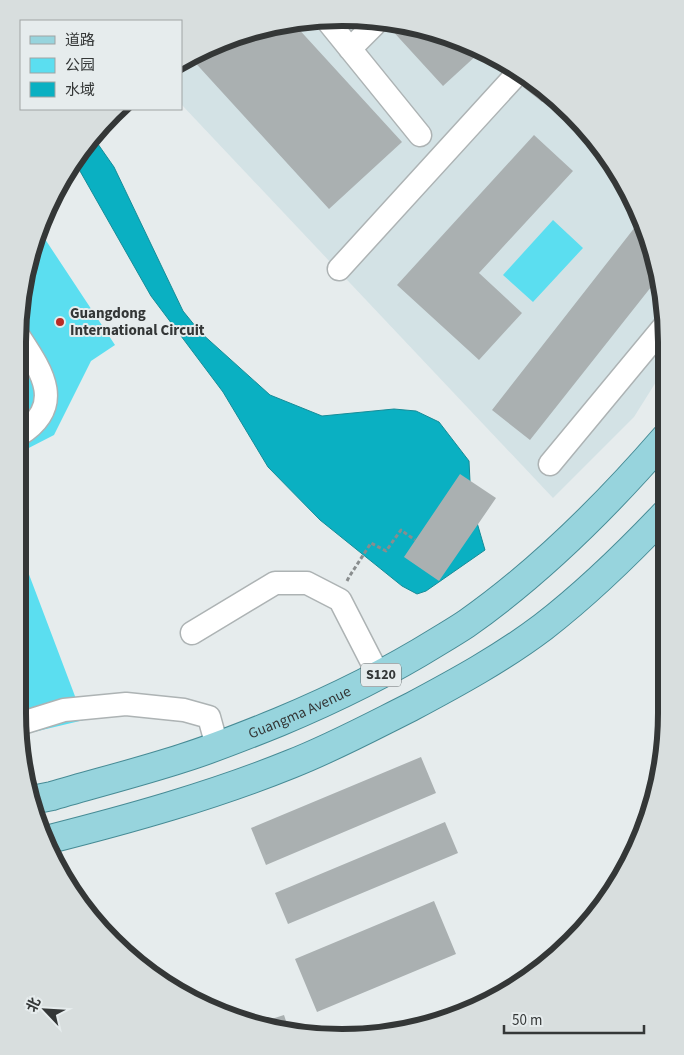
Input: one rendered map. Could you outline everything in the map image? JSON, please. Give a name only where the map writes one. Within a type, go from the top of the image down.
[{"type":"main road","name":"Guangma Avenue","points":[[38,799],[174,761],[246,736],[309,710],[366,683],[411,658],[466,624],[526,577],[584,524],[632,476],[658,446]]},
{"type":"main road","points":[[52,838],[224,789],[292,764],[348,740],[443,690],[499,657],[543,627],[635,546],[658,521]]},
{"type":"lane","points":[[332,26],[420,135]]},
{"type":"lane","points":[[350,49],[371,28]]},
{"type":"lane","points":[[339,269],[514,77]]},
{"type":"lane","points":[[550,464],[658,334]]},
{"type":"lane","points":[[26,348],[43,377],[46,396],[42,413],[37,421],[26,430]]},
{"type":"lane","points":[[192,633],[275,583],[307,583],[340,600],[379,676]]},
{"type":"lane","points":[[26,722],[64,710],[126,704],[184,710],[209,717],[217,746]]},
{"type":"path","points":[[349,577],[372,544],[386,551],[401,530],[415,540]]},
{"type":"shaded area","points":[[342,26],[404,32],[463,50],[517,79],[534,91],[565,119],[593,150],[625,202],[634,221],[647,260],[652,280],[657,321],[658,379],[634,417],[553,498],[182,105],[182,70],[221,50],[280,32]]},
{"type":"green space","points":[[553,220],[583,248],[533,302],[503,275]]},
{"type":"green space","name":"Guangdong International Circuit","points":[[44,238],[115,345],[91,361],[54,435],[26,449],[27,321],[32,280]]},
{"type":"green space","points":[[26,567],[84,720],[27,734]]},
{"type":"water","points":[[97,143],[114,167],[183,311],[200,332],[270,395],[322,416],[394,409],[416,411],[439,422],[469,461],[471,502],[485,550],[426,591],[417,594],[402,586],[320,520],[268,467],[223,392],[151,296],[78,168]]},
{"type":"building","points":[[299,29],[402,142],[329,209],[195,63],[241,43],[280,32]]},
{"type":"building","points":[[392,30],[424,37],[476,56],[443,86]]},
{"type":"building","points":[[525,84],[544,100],[542,102],[523,87]]},
{"type":"building","points":[[534,135],[573,171],[479,273],[522,313],[479,360],[397,285]]},
{"type":"building","points":[[636,226],[653,285],[530,440],[492,410]]},
{"type":"building","points":[[460,474],[496,498],[439,581],[404,557]]},
{"type":"building","points":[[421,757],[436,793],[266,865],[251,828]]},
{"type":"building","points":[[445,822],[458,853],[288,924],[275,893]]},
{"type":"building","points":[[434,901],[456,954],[317,1012],[295,959]]},
{"type":"building","points":[[284,1015],[287,1024],[280,1023],[268,1020]]},
{"type":"place","name":"Guangdong International Circuit","points":[[60,322]]}]
